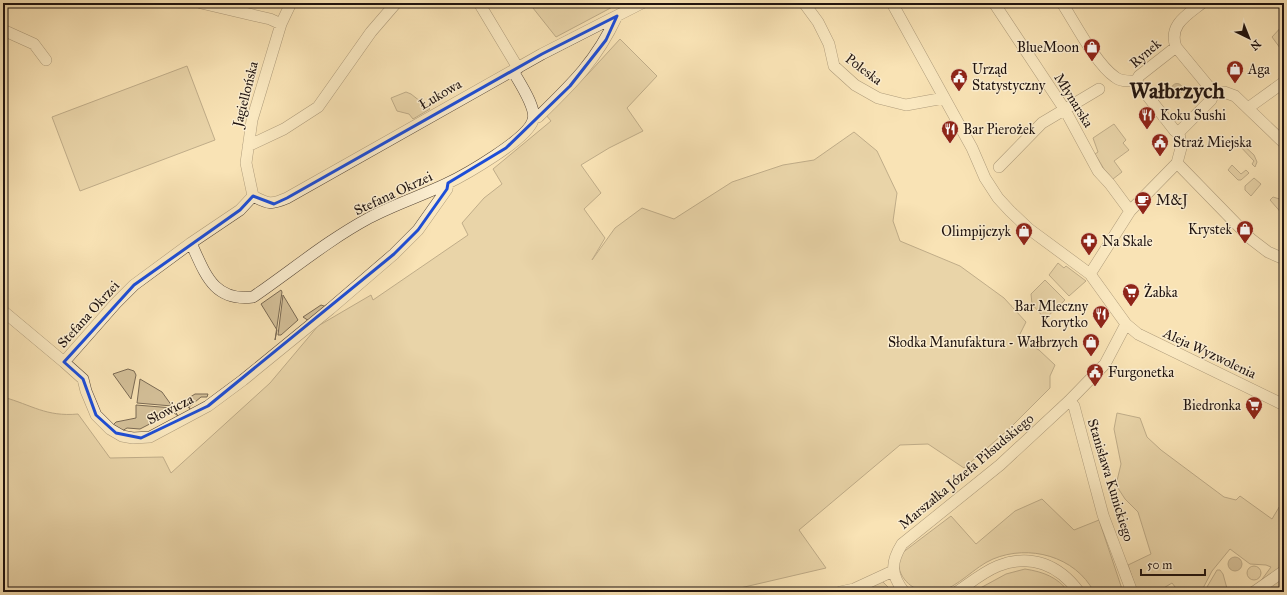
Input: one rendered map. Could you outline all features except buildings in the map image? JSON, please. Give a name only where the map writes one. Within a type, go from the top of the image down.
[{"type":"street","points":[[201,3],[270,19],[281,24]]},
{"type":"street","name":"Jagiellońska","points":[[253,196],[246,164],[252,120],[281,24],[291,3]]},
{"type":"street","points":[[248,146],[284,129],[318,107],[371,32],[396,3]]},
{"type":"street","points":[[448,183],[506,148],[524,134],[534,118],[532,107],[515,69],[479,3]]},
{"type":"street","name":"Łukowa","points":[[253,196],[274,204],[287,198],[515,69],[642,3]]},
{"type":"street","name":"Poleska","points":[[804,3],[818,22],[829,44],[834,66],[855,84],[878,98],[906,105],[944,98]]},
{"type":"street","name":"Aleja Wyzwolenia","points":[[892,3],[972,148],[985,178],[998,198],[1010,211],[1029,228],[1090,274],[1126,324],[1138,334],[1164,348],[1284,405]]},
{"type":"street","name":"Młynarska","points":[[994,3],[1065,110],[1098,171],[1110,184],[1130,211]]},
{"type":"street","points":[[1062,3],[1093,52],[1114,77],[1123,81],[1136,81]]},
{"type":"street","points":[[1176,47],[1173,34],[1177,23],[1202,3]]},
{"type":"street","points":[[534,118],[538,117],[585,70],[606,40],[617,16]]},
{"type":"street","points":[[3,30],[34,44],[46,60]]},
{"type":"street","name":"Rynek","points":[[1179,132],[1175,131],[1136,81],[1138,76],[1176,47],[1214,93]]},
{"type":"street","points":[[1248,108],[1284,82]]},
{"type":"street","points":[[999,167],[1033,131],[1099,89]]},
{"type":"street","points":[[1090,274],[1130,211],[1177,163],[1180,148],[1179,132],[1211,100],[1214,93],[1229,94],[1248,108],[1284,143]]},
{"type":"street","points":[[1177,163],[1251,239],[1268,252],[1284,259]]},
{"type":"street","name":"Stefana Okrzei","points":[[191,243],[206,275],[215,289],[228,295],[245,298],[253,297],[368,218],[448,183]]},
{"type":"street","name":"Stefana Okrzei","points":[[208,406],[243,380],[394,254],[418,230],[447,190],[448,183]]},
{"type":"street","name":"Stefana Okrzei","points":[[64,362],[116,303],[134,285],[191,243],[240,210],[253,196]]},
{"type":"street","points":[[3,311],[64,362]]},
{"type":"street","name":"Marszałka Józefa Piłsudskiego","points":[[893,571],[896,552],[908,538],[1000,465],[1069,401],[1105,364],[1126,324]]},
{"type":"street","name":"Słowicza","points":[[64,362],[83,379],[86,391],[96,415],[116,433],[133,438],[150,437],[208,406]]},
{"type":"street","name":"Stanisława Kunickiego","points":[[1069,401],[1074,406],[1103,515],[1132,592]]},
{"type":"street","points":[[957,592],[998,566],[1026,561],[1044,564],[1061,572],[1070,580],[1079,592]]},
{"type":"street","points":[[840,592],[854,589],[893,571],[896,582],[904,592]]},
{"type":"street","points":[[1254,592],[1284,571]]},
{"type":"highlighted area","points":[[617,16],[606,40],[570,86],[506,148],[448,183],[447,189],[418,230],[394,254],[208,406],[141,438],[116,433],[96,415],[83,379],[64,362],[134,285],[240,210],[253,196],[274,204],[287,198],[542,54]]},
{"type":"shaded area","points":[[529,3],[620,3],[556,37]]},
{"type":"shaded area","points":[[1284,24],[1284,31],[1281,36],[1284,45],[1283,52],[1272,37]]},
{"type":"shaded area","points":[[620,39],[657,76],[627,108],[643,131],[609,148],[581,165],[601,193],[584,209],[605,238],[592,260],[615,228],[642,208],[674,219],[732,182],[783,165],[814,160],[854,132],[877,151],[897,193],[893,221],[900,241],[960,266],[1004,298],[1026,322],[1018,338],[1039,350],[1055,365],[1050,376],[1050,388],[1009,429],[964,468],[928,444],[900,445],[799,530],[826,568],[723,592],[3,592],[3,397],[39,410],[57,414],[78,414],[110,458],[163,457],[171,473],[270,383],[318,326],[371,295],[373,300],[468,235],[462,223],[484,198],[502,184],[493,169],[551,121],[546,115],[588,74]]},
{"type":"shaded area","points":[[187,66],[215,140],[80,191],[52,117]]},
{"type":"shaded area","points":[[1175,84],[1179,84],[1181,85],[1181,93],[1175,94],[1172,91],[1172,87]]},
{"type":"shaded area","points":[[406,92],[411,94],[430,109],[413,119],[409,114],[397,111],[391,98]]},
{"type":"shaded area","points":[[1114,124],[1126,140],[1123,143],[1129,150],[1114,161],[1122,172],[1113,179],[1104,169],[1095,154],[1098,152],[1093,138]]},
{"type":"shaded area","points":[[1239,141],[1254,155],[1257,162],[1255,167],[1252,164],[1254,161],[1237,143]]},
{"type":"shaded area","points":[[1232,165],[1241,174],[1246,170],[1249,173],[1241,180],[1238,180],[1228,170]]},
{"type":"shaded area","points":[[1254,178],[1261,184],[1251,196],[1245,190],[1245,186]]},
{"type":"shaded area","points":[[1273,197],[1283,200],[1280,206],[1284,209],[1284,216],[1270,200]]},
{"type":"shaded area","points":[[1058,263],[1064,268],[1066,266],[1086,281],[1069,296],[1049,275]]},
{"type":"shaded area","points":[[1045,280],[1065,300],[1045,319],[1032,304],[1031,294]]},
{"type":"shaded area","points":[[281,290],[282,292],[277,329],[261,304]]},
{"type":"shaded area","points":[[283,295],[298,320],[281,335],[278,335]]},
{"type":"shaded area","points":[[321,305],[327,307],[309,321],[303,317]]},
{"type":"shaded area","points":[[128,369],[134,371],[136,375],[131,399],[113,374]]},
{"type":"shaded area","points":[[140,379],[162,392],[172,406],[137,403]]},
{"type":"shaded area","points":[[195,394],[208,394],[207,397],[201,397],[189,407],[192,412],[184,401]]},
{"type":"shaded area","points":[[136,405],[173,408],[178,416],[173,412],[140,429],[127,428],[122,431],[113,425],[116,422],[136,418]]},
{"type":"shaded area","points":[[1117,413],[1140,418],[1147,437],[1161,450],[1224,497],[1236,500],[1240,496],[1272,519],[1284,499],[1284,592],[1264,592],[1260,582],[1271,567],[1266,565],[1250,564],[1230,549],[1212,571],[1201,592],[1179,592],[1172,583],[1157,592],[1137,592],[1128,565],[1151,554],[1138,512],[1125,499],[1116,485],[1121,464],[1114,429]]},
{"type":"shaded area","points":[[1042,499],[1074,530],[1099,520],[1123,592],[1094,592],[1086,580],[1075,570],[1050,556],[1036,553],[1021,553],[993,559],[979,567],[953,586],[938,592],[932,593],[919,590],[908,584],[904,579],[899,565],[902,553],[951,516],[976,544],[1015,511]]},
{"type":"shaded area","points":[[1235,557],[1240,559],[1242,564],[1240,569],[1235,571],[1230,569],[1228,564],[1230,559]]},
{"type":"shaded area","points":[[1254,566],[1259,568],[1261,573],[1259,578],[1254,580],[1249,578],[1247,573],[1249,568]]},
{"type":"shaded area","points":[[1025,569],[1050,576],[1060,582],[1069,592],[973,592],[1006,574]]},
{"type":"shaded area","points":[[1217,570],[1220,570],[1223,574],[1228,592],[1204,592]]},
{"type":"shaded area","points":[[882,581],[893,592],[860,592]]},
{"type":"place","name":"BlueMoon","points":[[1092,62]]},
{"type":"place","name":"Aga","points":[[1235,84]]},
{"type":"place","name":"Urząd Statystyczny","points":[[959,92]]},
{"type":"place","name":"Koku Sushi","points":[[1147,130]]},
{"type":"place","name":"Bar Pierożek","points":[[950,144]]},
{"type":"place","name":"Straż Miejska","points":[[1160,157]]},
{"type":"place","name":"M&J","points":[[1143,215]]},
{"type":"place","name":"Krystek","points":[[1245,244]]},
{"type":"place","name":"Olimpijczyk","points":[[1024,246]]},
{"type":"place","name":"Na Skale","points":[[1089,256]]},
{"type":"place","name":"Żabka","points":[[1131,307]]},
{"type":"place","name":"Bar Mleczny Korytko","points":[[1101,329]]},
{"type":"place","name":"Słodka Manufaktura - Wałbrzych","points":[[1091,357]]},
{"type":"place","name":"Furgonetka","points":[[1095,387]]},
{"type":"place","name":"Biedronka","points":[[1254,420]]},
{"type":"district","name":"Wałbrzych","points":[[1177,90]]}]
